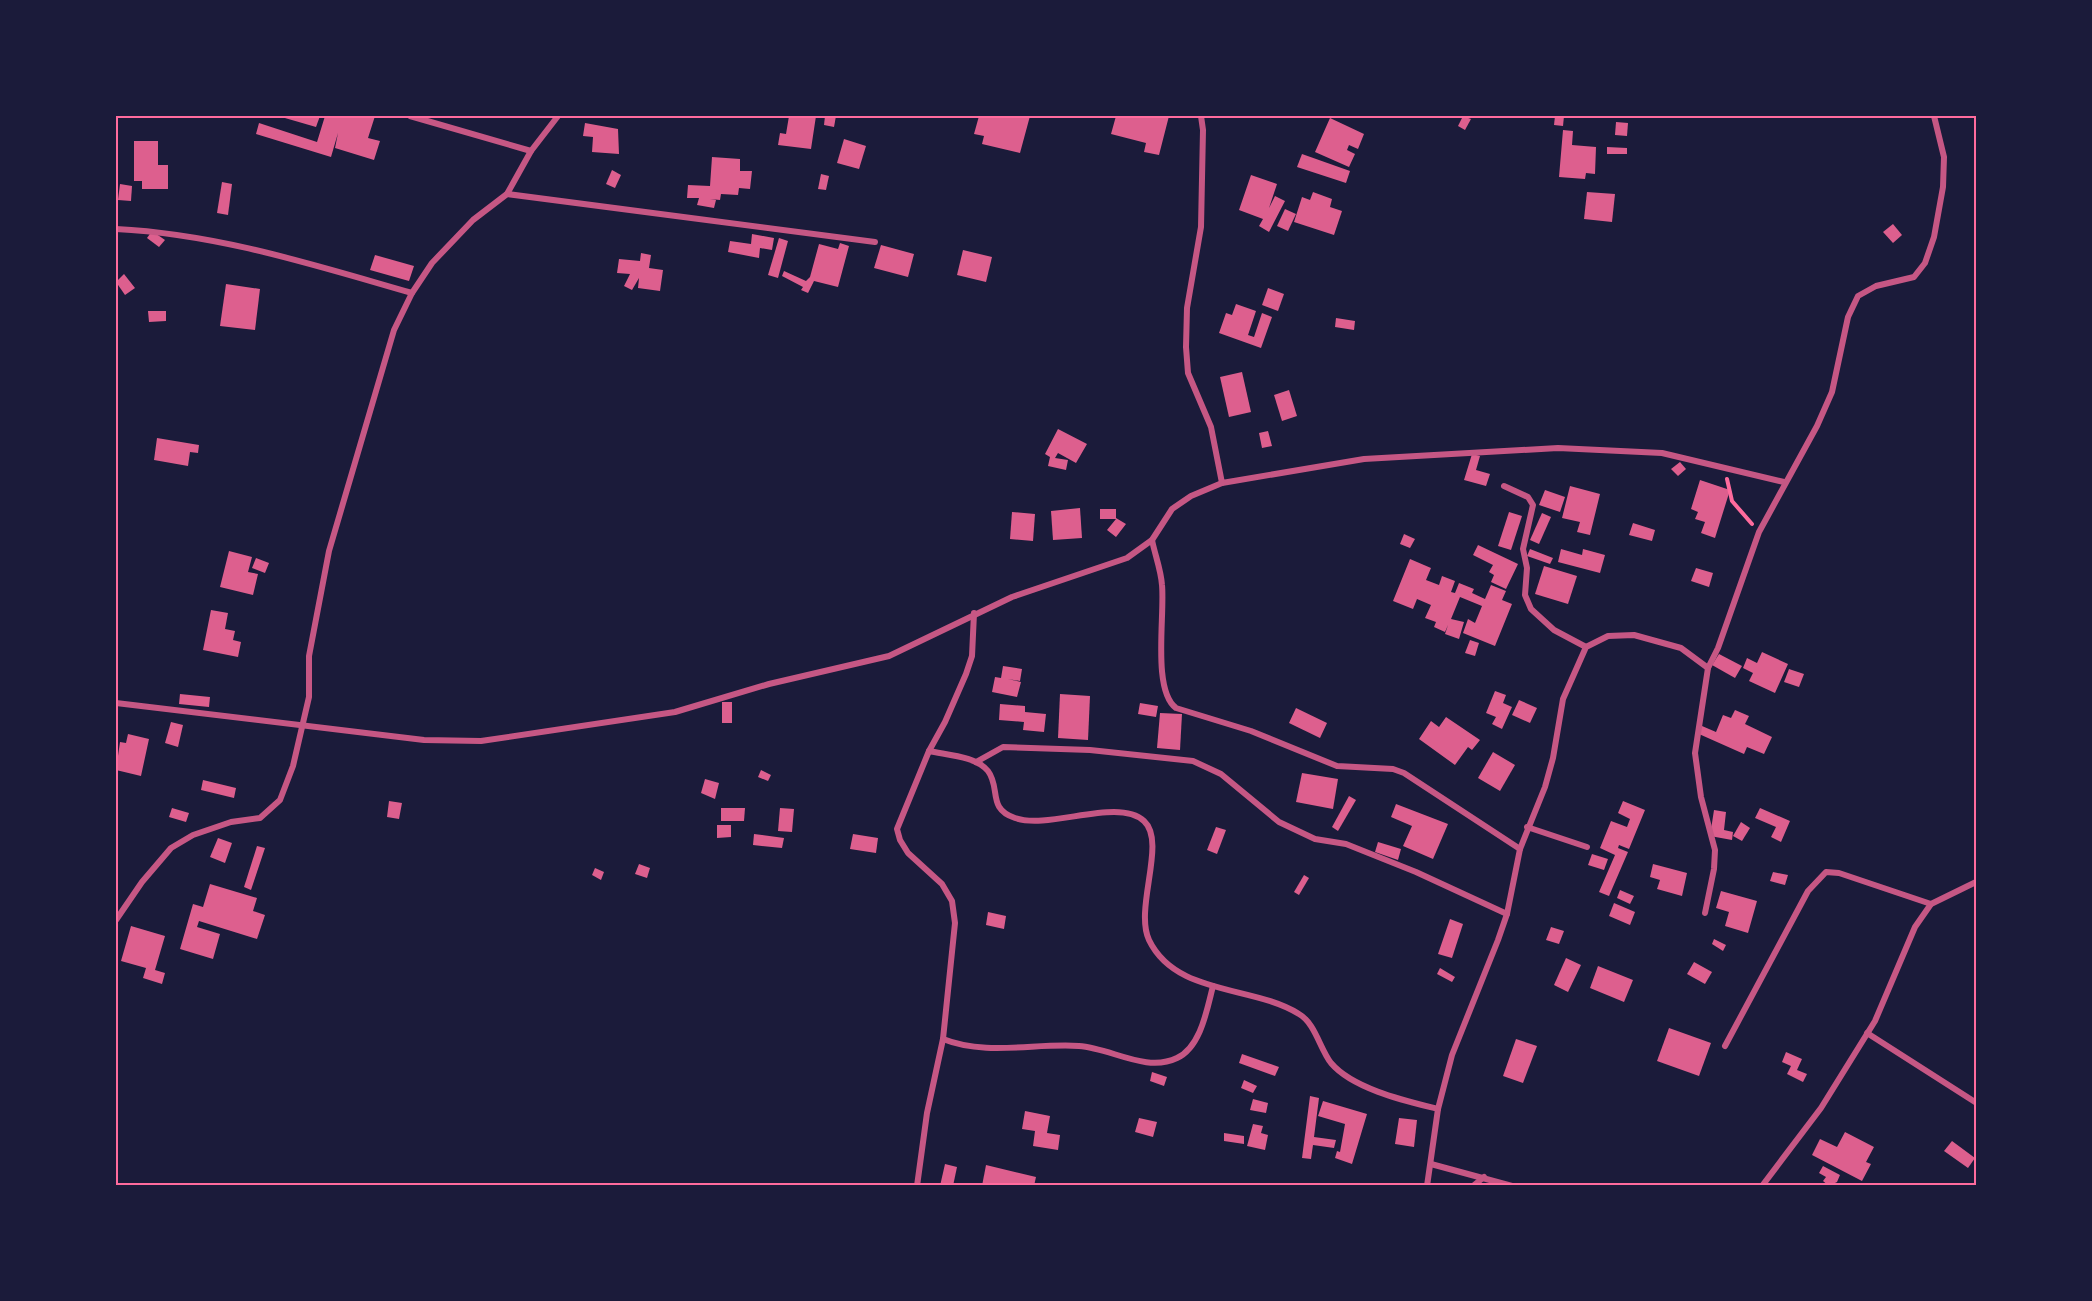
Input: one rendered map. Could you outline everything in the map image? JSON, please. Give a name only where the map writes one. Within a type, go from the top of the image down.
[{"type":"street","points":[[410,116],[531,151]]},
{"type":"street","points":[[116,920],[142,882],[171,848],[192,835],[231,822],[260,818],[280,800],[293,766],[309,697],[309,656],[329,550],[391,340],[412,293],[432,262],[473,220],[507,194],[531,151],[558,116]]},
{"type":"street","points":[[1201,116],[1203,151],[1201,227],[1187,308],[1186,347],[1188,373],[1211,427],[1222,483]]},
{"type":"street","points":[[1705,913],[1714,869],[1715,850],[1701,797],[1695,753],[1707,668],[1718,648],[1759,532],[1784,482],[1818,426],[1832,392],[1848,317],[1858,296],[1876,286],[1914,277],[1925,263],[1934,237],[1943,187],[1944,157],[1934,116]]},
{"type":"street","points":[[507,194],[875,242]]},
{"type":"street","points":[[116,229],[160,231],[237,244],[412,293]]},
{"type":"street","points":[[116,703],[424,740],[482,741],[675,712],[769,684],[889,656],[932,637],[974,613],[1012,597],[1127,558],[1152,540],[1172,509],[1191,496],[1222,483],[1364,459],[1558,448],[1651,452],[1784,482]]},
{"type":"street","points":[[1504,486],[1528,497],[1533,505],[1523,549],[1527,568],[1525,595],[1531,609],[1554,630],[1586,646]]},
{"type":"street","points":[[1152,540],[1162,585],[1164,682],[1169,702],[1176,708],[1251,731],[1337,766],[1393,769],[1404,773],[1520,849]]},
{"type":"street","points":[[917,1185],[927,1113],[943,1040],[955,923],[952,901],[942,884],[908,853],[900,840],[897,829],[972,656],[974,613]]},
{"type":"street","points":[[1427,1185],[1438,1109],[1464,1021],[1507,914],[1520,849],[1548,778],[1563,699],[1586,646],[1608,636],[1634,635],[1681,648],[1707,668]]},
{"type":"street","points":[[975,762],[1003,747],[1090,750],[1193,761],[1221,774],[1279,822],[1315,839],[1346,844],[1366,852],[1507,914]]},
{"type":"street","points":[[929,751],[975,762],[987,770],[993,781],[996,804],[1005,814],[1016,819],[1037,821],[1118,812],[1136,816],[1146,822],[1152,837],[1151,862],[1143,914],[1149,939],[1163,959],[1180,973],[1213,986],[1272,1002],[1301,1014],[1328,1058],[1348,1077],[1399,1099],[1438,1109]]},
{"type":"street","points":[[1527,827],[1587,847]]},
{"type":"street","points":[[1725,1046],[1816,880],[1826,872],[1839,873],[1931,904]]},
{"type":"street","points":[[1762,1185],[1821,1108],[1875,1022],[1915,927],[1931,904],[1977,882]]},
{"type":"street","points":[[943,1040],[976,1048],[1082,1046],[1163,1064],[1180,1057],[1191,1044],[1203,1023],[1213,986]]},
{"type":"street","points":[[1867,1034],[1975,1102]]},
{"type":"street","points":[[1431,1164],[1512,1185]]},
{"type":"street","points":[[1473,1185],[1484,1177]]},
{"type":"path","points":[[1724,467],[1732,501],[1759,532]]},
{"type":"building","points":[[278,116],[320,116],[316,127]]},
{"type":"building","points":[[325,116],[375,116],[368,138],[380,141],[374,160],[335,148],[338,133],[331,157],[256,134],[259,123],[317,142]]},
{"type":"building","points":[[789,116],[816,116],[811,149],[778,145],[780,133],[786,134]]},
{"type":"building","points":[[825,116],[836,116],[834,127],[824,125]]},
{"type":"building","points":[[979,116],[1030,116],[1020,153],[982,144],[984,136],[974,134]]},
{"type":"building","points":[[1116,116],[1169,116],[1159,155],[1144,152],[1146,143],[1111,134]]},
{"type":"building","points":[[1463,116],[1471,119],[1465,130],[1458,126]]},
{"type":"building","points":[[1555,116],[1564,116],[1563,126],[1554,125]]},
{"type":"building","points":[[1330,118],[1364,134],[1358,149],[1349,145],[1347,150],[1355,154],[1349,167],[1315,152]]},
{"type":"building","points":[[1616,122],[1628,123],[1627,136],[1615,135]]},
{"type":"building","points":[[585,123],[618,129],[619,154],[592,152],[593,137],[583,136]]},
{"type":"building","points":[[1563,130],[1573,131],[1572,145],[1596,147],[1595,174],[1586,173],[1585,179],[1559,177]]},
{"type":"building","points":[[844,139],[866,146],[859,169],[837,163]]},
{"type":"building","points":[[134,141],[158,141],[158,165],[168,165],[168,189],[142,189],[142,181],[134,181]]},
{"type":"building","points":[[1607,147],[1627,148],[1627,154],[1607,154]]},
{"type":"building","points":[[1302,154],[1350,171],[1346,183],[1297,167]]},
{"type":"building","points":[[712,157],[740,159],[740,171],[752,171],[750,189],[739,188],[738,195],[721,194],[720,200],[710,199],[716,200],[714,208],[697,205],[699,198],[687,198],[688,185],[710,186]]},
{"type":"building","points":[[612,170],[621,175],[615,188],[606,184]]},
{"type":"building","points":[[821,174],[829,176],[826,190],[818,189]]},
{"type":"building","points":[[1251,175],[1277,184],[1269,208],[1275,196],[1285,201],[1269,232],[1259,226],[1263,219],[1239,210]]},
{"type":"building","points":[[222,182],[232,184],[228,215],[217,213]]},
{"type":"building","points":[[120,184],[132,186],[131,201],[118,200]]},
{"type":"building","points":[[1313,192],[1332,199],[1330,207],[1342,211],[1334,235],[1294,222],[1302,197],[1310,200]]},
{"type":"building","points":[[1587,192],[1615,194],[1612,222],[1584,219]]},
{"type":"building","points":[[1285,209],[1296,214],[1288,231],[1277,226]]},
{"type":"building","points":[[1893,224],[1902,235],[1893,243],[1883,232]]},
{"type":"building","points":[[152,231],[165,240],[159,247],[147,238]]},
{"type":"building","points":[[752,234],[774,238],[772,250],[760,248],[759,258],[728,252],[730,241],[751,244]]},
{"type":"building","points":[[779,238],[788,241],[778,278],[768,275]]},
{"type":"building","points":[[840,243],[849,246],[838,287],[814,281],[808,293],[801,290],[803,287],[782,276],[784,271],[806,281],[810,277],[819,244],[838,249]]},
{"type":"building","points":[[881,245],[914,254],[908,277],[874,268]]},
{"type":"building","points":[[963,250],[992,257],[986,282],[957,275]]},
{"type":"building","points":[[641,253],[651,255],[649,268],[663,270],[660,291],[638,288],[639,278],[632,290],[624,286],[630,274],[617,273],[619,259],[640,261]]},
{"type":"building","points":[[375,255],[414,266],[409,281],[370,270]]},
{"type":"building","points":[[124,274],[135,288],[125,295],[116,282]]},
{"type":"building","points":[[226,284],[260,289],[255,330],[220,326]]},
{"type":"building","points":[[1268,288],[1284,294],[1278,311],[1262,305]]},
{"type":"building","points":[[1236,304],[1256,311],[1248,335],[1254,337],[1262,313],[1272,317],[1261,348],[1219,333],[1226,313],[1232,315]]},
{"type":"building","points":[[148,311],[166,311],[166,321],[149,322]]},
{"type":"building","points":[[1336,318],[1355,321],[1354,330],[1335,327]]},
{"type":"building","points":[[1242,372],[1251,412],[1229,417],[1220,377]]},
{"type":"building","points":[[1289,390],[1297,416],[1282,421],[1274,395]]},
{"type":"building","points":[[1058,429],[1087,444],[1076,463],[1058,453],[1055,458],[1068,460],[1066,470],[1048,466],[1050,457],[1045,454]]},
{"type":"building","points":[[1268,431],[1272,446],[1262,448],[1259,433]]},
{"type":"building","points":[[157,438],[199,445],[198,453],[190,452],[188,466],[154,460]]},
{"type":"building","points":[[1472,454],[1480,456],[1476,470],[1490,474],[1486,486],[1464,480]]},
{"type":"building","points":[[1680,462],[1686,469],[1678,476],[1671,469]]},
{"type":"building","points":[[1700,480],[1730,490],[1715,538],[1701,533],[1705,522],[1695,519],[1698,512],[1691,509]]},
{"type":"building","points":[[1570,486],[1600,494],[1590,535],[1577,532],[1580,522],[1562,518]]},
{"type":"building","points":[[1545,490],[1565,497],[1560,512],[1539,505]]},
{"type":"building","points":[[1080,508],[1082,538],[1053,540],[1051,511]]},
{"type":"building","points":[[1100,509],[1116,509],[1116,518],[1126,524],[1116,537],[1107,530],[1116,519],[1100,519]]},
{"type":"building","points":[[1012,512],[1035,514],[1033,541],[1010,539]]},
{"type":"building","points":[[1509,512],[1522,516],[1511,550],[1498,546]]},
{"type":"building","points":[[1542,513],[1551,517],[1539,544],[1530,540]]},
{"type":"building","points":[[1633,523],[1655,530],[1652,541],[1629,535]]},
{"type":"building","points":[[1404,534],[1415,539],[1410,548],[1400,544]]},
{"type":"building","points":[[1478,545],[1518,564],[1506,589],[1491,582],[1494,575],[1489,572],[1493,565],[1473,555]]},
{"type":"building","points":[[1530,549],[1553,558],[1550,564],[1527,556]]},
{"type":"building","points":[[1561,549],[1582,555],[1583,549],[1605,555],[1600,573],[1558,562]]},
{"type":"building","points":[[229,551],[252,557],[248,572],[258,574],[253,595],[220,587]]},
{"type":"building","points":[[256,558],[269,563],[265,573],[252,568]]},
{"type":"building","points":[[1410,559],[1431,568],[1426,580],[1439,585],[1442,576],[1455,581],[1451,592],[1455,593],[1459,583],[1474,589],[1472,593],[1485,599],[1491,585],[1506,591],[1502,600],[1512,604],[1495,646],[1463,633],[1468,619],[1475,623],[1482,606],[1460,597],[1451,619],[1464,622],[1459,639],[1445,634],[1448,625],[1445,632],[1434,627],[1436,622],[1425,618],[1431,605],[1417,599],[1413,609],[1393,601]]},
{"type":"building","points":[[1544,566],[1577,576],[1568,604],[1535,594]]},
{"type":"building","points":[[1696,568],[1713,573],[1709,587],[1691,581]]},
{"type":"building","points":[[211,610],[228,613],[225,629],[235,631],[233,640],[241,642],[238,657],[203,650]]},
{"type":"building","points":[[1470,640],[1479,643],[1475,656],[1465,653]]},
{"type":"building","points":[[1762,652],[1788,664],[1775,693],[1749,681],[1753,673],[1743,668],[1747,658],[1757,663]]},
{"type":"building","points":[[1719,654],[1742,666],[1735,678],[1712,665]]},
{"type":"building","points":[[1003,666],[1022,669],[1020,681],[1008,679],[1021,682],[1017,697],[992,692],[995,677],[1001,678]]},
{"type":"building","points":[[1789,669],[1804,674],[1799,687],[1784,682]]},
{"type":"building","points":[[1495,691],[1506,695],[1503,703],[1512,707],[1502,729],[1492,724],[1496,717],[1486,713]]},
{"type":"building","points":[[180,694],[210,697],[209,707],[179,704]]},
{"type":"building","points":[[1060,694],[1090,696],[1088,740],[1058,738]]},
{"type":"building","points":[[1519,700],[1537,708],[1530,723],[1512,715]]},
{"type":"building","points":[[722,702],[732,702],[732,723],[722,723]]},
{"type":"building","points":[[1140,703],[1158,706],[1156,717],[1138,714]]},
{"type":"building","points":[[1000,704],[1025,706],[1025,712],[1046,714],[1044,732],[1023,730],[1024,722],[999,720]]},
{"type":"building","points":[[1296,708],[1327,723],[1320,738],[1289,723]]},
{"type":"building","points":[[1735,710],[1749,716],[1745,724],[1772,737],[1764,754],[1747,747],[1744,754],[1699,734],[1702,726],[1716,732],[1723,715],[1731,718]]},
{"type":"building","points":[[1160,713],[1182,714],[1180,750],[1157,748]]},
{"type":"building","points":[[1446,717],[1480,740],[1472,750],[1468,747],[1455,765],[1419,739],[1431,721],[1439,727]]},
{"type":"building","points":[[171,722],[183,725],[178,747],[165,743]]},
{"type":"building","points":[[128,734],[149,739],[141,776],[116,770],[120,742],[126,743]]},
{"type":"building","points":[[1493,752],[1515,765],[1500,791],[1478,778]]},
{"type":"building","points":[[761,770],[771,775],[768,781],[758,777]]},
{"type":"building","points":[[1302,773],[1338,779],[1333,809],[1296,802]]},
{"type":"building","points":[[705,779],[719,783],[715,799],[701,793]]},
{"type":"building","points":[[203,780],[236,788],[234,798],[201,790]]},
{"type":"building","points":[[1349,796],[1356,800],[1338,831],[1332,827]]},
{"type":"building","points":[[389,801],[402,803],[399,819],[387,817]]},
{"type":"building","points":[[1623,801],[1645,810],[1629,849],[1619,845],[1618,848],[1628,852],[1609,896],[1599,892],[1615,855],[1600,848],[1611,821],[1627,827],[1630,819],[1618,813]]},
{"type":"building","points":[[1396,804],[1448,824],[1433,859],[1403,846],[1412,826],[1391,817]]},
{"type":"building","points":[[172,808],[189,813],[186,822],[169,817]]},
{"type":"building","points":[[721,808],[745,808],[744,821],[721,821]]},
{"type":"building","points":[[780,808],[794,809],[792,832],[778,831]]},
{"type":"building","points":[[1760,808],[1790,821],[1781,842],[1771,837],[1776,827],[1755,818]]},
{"type":"building","points":[[1714,810],[1726,812],[1724,830],[1733,832],[1732,840],[1710,836]]},
{"type":"building","points":[[1741,822],[1750,828],[1742,841],[1733,836]]},
{"type":"building","points":[[717,825],[731,825],[731,837],[717,838]]},
{"type":"building","points":[[1216,827],[1226,830],[1217,854],[1207,850]]},
{"type":"building","points":[[754,834],[784,838],[782,848],[753,845]]},
{"type":"building","points":[[853,834],[878,838],[876,853],[850,849]]},
{"type":"building","points":[[218,838],[232,843],[225,863],[210,857]]},
{"type":"building","points":[[1378,842],[1401,849],[1398,860],[1375,852]]},
{"type":"building","points":[[257,846],[265,848],[251,890],[244,887]]},
{"type":"building","points":[[1592,854],[1608,859],[1604,870],[1588,865]]},
{"type":"building","points":[[639,864],[650,868],[647,878],[635,874]]},
{"type":"building","points":[[1653,864],[1687,873],[1682,896],[1657,889],[1660,880],[1650,877]]},
{"type":"building","points":[[595,868],[604,872],[601,880],[592,875]]},
{"type":"building","points":[[1773,872],[1788,875],[1785,885],[1770,881]]},
{"type":"building","points":[[1304,875],[1309,878],[1299,895],[1294,892]]},
{"type":"building","points":[[210,884],[257,898],[253,911],[265,915],[257,939],[199,921],[197,927],[220,934],[213,959],[180,949],[193,904],[203,907]]},
{"type":"building","points":[[1620,890],[1634,896],[1630,904],[1617,898]]},
{"type":"building","points":[[1721,891],[1757,901],[1748,933],[1725,926],[1729,912],[1716,908]]},
{"type":"building","points":[[1614,903],[1635,912],[1630,925],[1609,916]]},
{"type":"building","points":[[988,912],[1006,916],[1004,929],[986,925]]},
{"type":"building","points":[[1450,919],[1463,924],[1452,958],[1438,954]]},
{"type":"building","points":[[131,926],[165,936],[155,970],[165,973],[162,984],[143,978],[146,968],[121,961]]},
{"type":"building","points":[[1551,927],[1564,931],[1559,944],[1546,940]]},
{"type":"building","points":[[1714,939],[1726,945],[1723,951],[1712,944]]},
{"type":"building","points":[[1566,958],[1581,965],[1568,992],[1554,985]]},
{"type":"building","points":[[1694,962],[1712,972],[1705,984],[1687,974]]},
{"type":"building","points":[[1598,966],[1633,980],[1624,1002],[1590,988]]},
{"type":"building","points":[[1440,968],[1455,977],[1452,982],[1437,974]]},
{"type":"building","points":[[1669,1028],[1711,1043],[1699,1076],[1657,1061]]},
{"type":"building","points":[[1516,1039],[1537,1046],[1523,1083],[1503,1076]]},
{"type":"building","points":[[1786,1052],[1802,1059],[1797,1070],[1807,1074],[1803,1082],[1787,1074],[1791,1066],[1782,1062]]},
{"type":"building","points":[[1242,1054],[1279,1067],[1275,1076],[1239,1063]]},
{"type":"building","points":[[1152,1072],[1167,1077],[1164,1086],[1150,1081]]},
{"type":"building","points":[[1244,1080],[1257,1086],[1253,1093],[1241,1088]]},
{"type":"building","points":[[1310,1096],[1319,1098],[1314,1137],[1336,1140],[1334,1148],[1313,1145],[1311,1159],[1302,1158]]},
{"type":"building","points":[[1253,1099],[1268,1103],[1266,1113],[1250,1110]]},
{"type":"building","points":[[1323,1101],[1367,1114],[1352,1164],[1335,1158],[1337,1151],[1340,1152],[1345,1124],[1318,1116]]},
{"type":"building","points":[[1025,1111],[1050,1116],[1047,1133],[1060,1135],[1058,1150],[1033,1146],[1035,1131],[1022,1129]]},
{"type":"building","points":[[1139,1118],[1157,1122],[1153,1137],[1135,1132]]},
{"type":"building","points":[[1399,1118],[1417,1120],[1414,1147],[1395,1144]]},
{"type":"building","points":[[1253,1124],[1263,1126],[1261,1133],[1268,1135],[1265,1150],[1247,1146]]},
{"type":"building","points":[[1845,1132],[1874,1147],[1866,1162],[1871,1164],[1862,1181],[1812,1155],[1820,1139],[1837,1147]]},
{"type":"building","points":[[1224,1133],[1244,1136],[1244,1144],[1224,1141]]},
{"type":"building","points":[[1952,1141],[1975,1158],[1968,1168],[1944,1151]]},
{"type":"building","points":[[945,1164],[957,1167],[953,1186],[940,1186]]},
{"type":"building","points":[[986,1165],[1036,1177],[1034,1186],[982,1186]]},
{"type":"building","points":[[1823,1166],[1840,1175],[1837,1182],[1829,1186],[1823,1181],[1826,1177],[1819,1173]]}]
